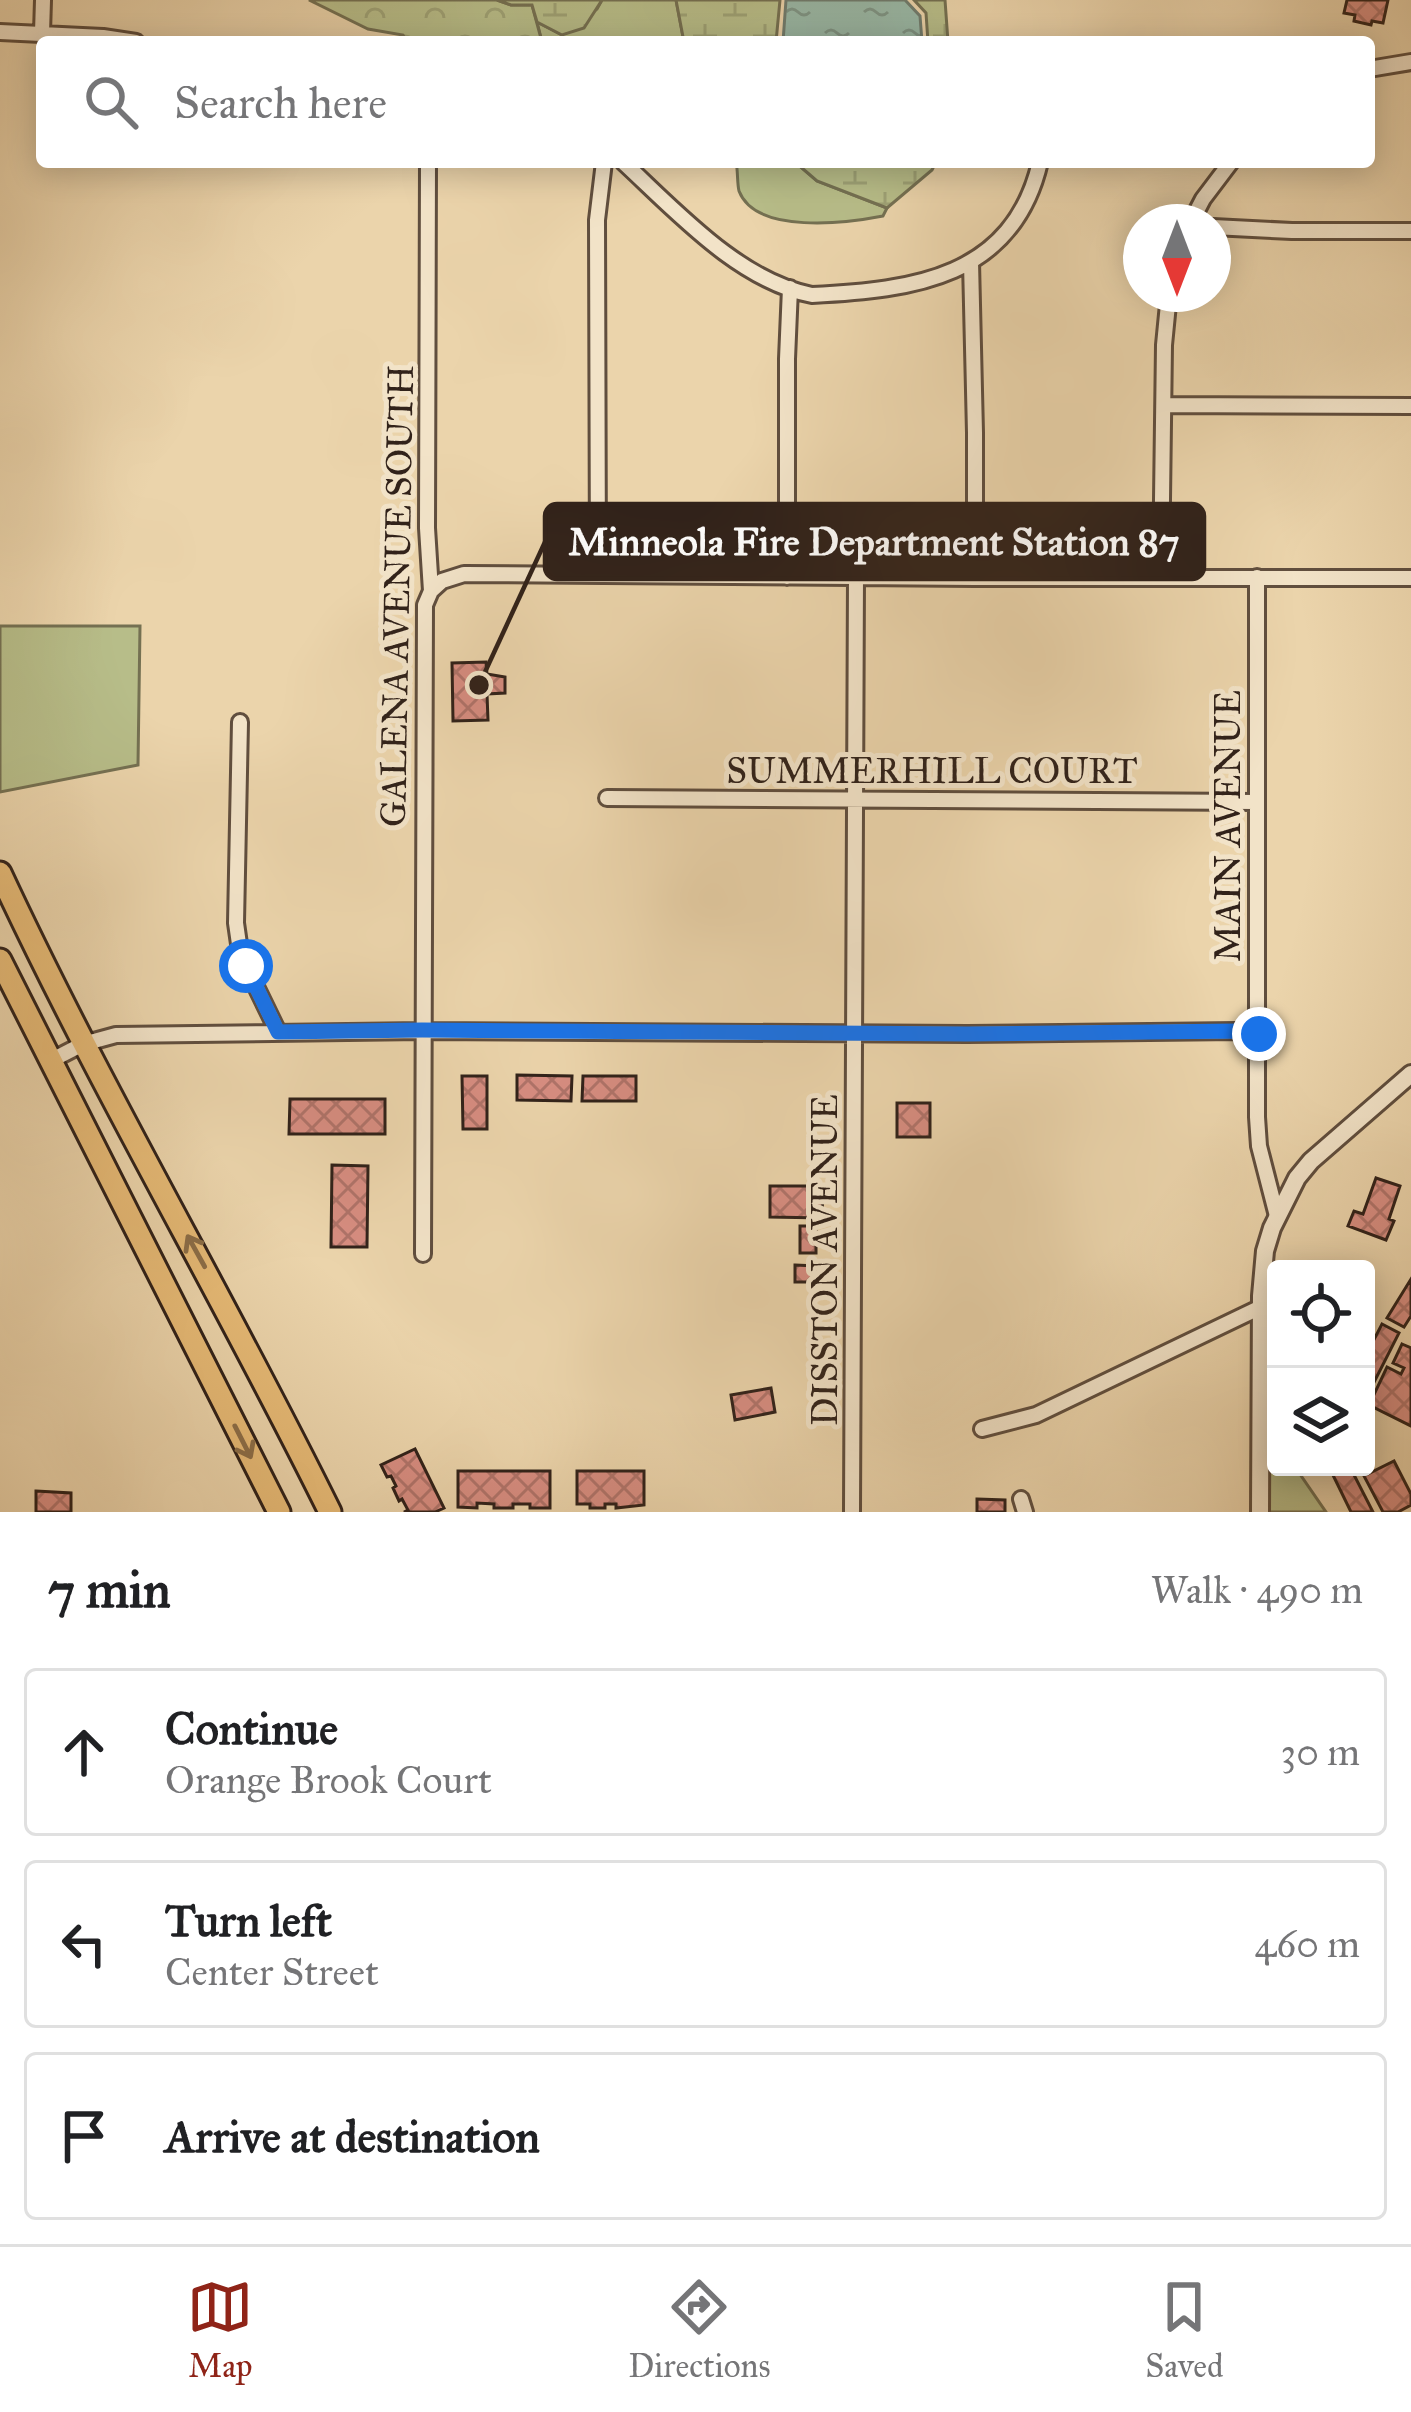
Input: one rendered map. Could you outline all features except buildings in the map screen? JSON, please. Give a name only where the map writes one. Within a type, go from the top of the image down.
[{"type":"highway","points":[[0,873],[83,1044],[272,1392],[330,1512]]},
{"type":"highway","points":[[0,960],[278,1512]]},
{"type":"street","points":[[42,33],[43,0]]},
{"type":"street","points":[[0,32],[73,36]]},
{"type":"street","points":[[1375,68],[1410,63]]},
{"type":"street","name":"GALENA AVENUE SOUTH","points":[[423,1254],[425,605],[431,591],[428,168]]},
{"type":"street","points":[[598,575],[597,220],[603,168]]},
{"type":"street","points":[[629,168],[708,242],[746,266],[812,295],[888,290],[936,279],[970,262],[1026,206],[1039,168]]},
{"type":"street","points":[[1200,204],[1226,168]]},
{"type":"street","points":[[1231,227],[1411,231]]},
{"type":"street","points":[[970,262],[975,578]]},
{"type":"street","points":[[787,577],[790,288]]},
{"type":"street","points":[[1161,577],[1167,312]]},
{"type":"street","points":[[1164,404],[1411,406]]},
{"type":"street","points":[[431,591],[442,581],[464,574],[1411,578]]},
{"type":"street","name":"DISSTON AVENUE","points":[[852,1512],[856,577]]},
{"type":"street","name":"MAIN AVENUE","points":[[1256,577],[1258,1146],[1277,1216]]},
{"type":"street","points":[[240,722],[236,923],[239,944],[278,1032]]},
{"type":"street","name":"SUMMERHILL COURT","points":[[607,798],[1257,802]]},
{"type":"street","points":[[50,1061],[83,1044],[116,1036],[278,1032],[1259,1034]]},
{"type":"street","points":[[1260,1512],[1261,1307],[1265,1251],[1277,1216],[1311,1161],[1411,1074]]},
{"type":"street","points":[[982,1430],[1036,1415],[1261,1307]]},
{"type":"green space","points":[[309,0],[497,0],[532,5],[540,36],[404,36],[368,29]]},
{"type":"green space","points":[[497,0],[602,0],[584,28],[562,35],[537,22],[532,5]]},
{"type":"green space","points":[[602,0],[676,0],[683,36],[540,36],[537,22],[562,35]]},
{"type":"green space","points":[[676,0],[780,0],[777,36],[683,36]]},
{"type":"green space","points":[[914,0],[945,0],[948,36],[928,36],[926,13]]},
{"type":"green space","points":[[737,168],[802,168],[817,181],[887,208],[883,216],[804,223],[764,214],[739,191]]},
{"type":"green space","points":[[802,168],[933,168],[887,208],[817,181]]},
{"type":"green space","points":[[0,626],[140,626],[138,765],[0,792]]},
{"type":"green space","points":[[1267,1476],[1301,1476],[1326,1512],[1267,1512]]},
{"type":"water","points":[[786,0],[905,0],[920,16],[922,36],[783,36]]},
{"type":"place","name":"Minneola Fire Department Station 87","points":[[479,685]]},
{"type":"route","points":[[246,966],[278,1032],[1259,1034]]}]
